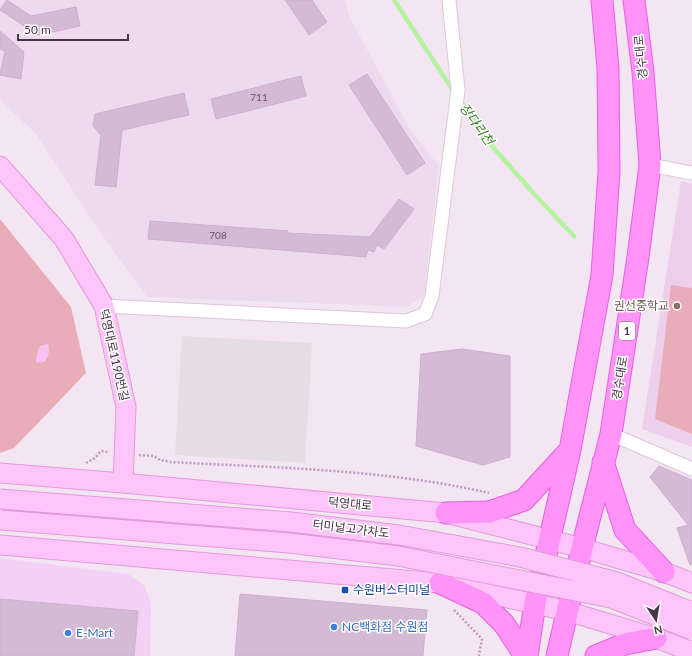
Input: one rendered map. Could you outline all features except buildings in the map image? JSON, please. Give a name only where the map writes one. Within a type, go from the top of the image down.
[{"type":"main road","points":[[526,656],[535,603],[570,450],[602,275],[610,172],[608,68],[602,0]]},
{"type":"main road","name":"경수대로","points":[[558,656],[567,611],[610,434],[638,257],[650,165],[643,72],[634,0]]},
{"type":"main road","name":"덕영대로1190번길","points":[[0,166],[64,239],[104,306],[126,407],[123,483]]},
{"type":"main road","points":[[446,513],[489,512],[524,500],[570,450]]},
{"type":"main road","points":[[603,462],[625,530],[664,572]]},
{"type":"main road","name":"덕영대로","points":[[0,473],[446,513],[582,548],[664,572],[692,583]]},
{"type":"main road","name":"터미널고가차도","points":[[0,499],[291,522],[399,535],[520,557],[617,582],[692,612]]},
{"type":"main road","name":"터미널고가차도","points":[[0,520],[289,543],[398,556],[612,598],[692,630]]},
{"type":"main road","points":[[0,545],[440,584],[567,611],[656,638],[692,652]]},
{"type":"main road","points":[[440,584],[482,603],[504,624],[526,656]]},
{"type":"main road","points":[[596,656],[625,644],[656,638]]},
{"type":"street","points":[[104,306],[406,321],[425,314],[432,296],[458,90],[450,6]]},
{"type":"street","points":[[650,165],[692,173]]},
{"type":"street","points":[[610,434],[692,469]]},
{"type":"path","points":[[154,456],[160,460],[171,462],[402,477],[466,487],[492,493]]},
{"type":"path","points":[[452,607],[482,639],[479,656]]},
{"type":"shaded area","points":[[0,0],[345,0],[350,18],[411,131],[439,166],[424,296],[407,307],[147,297],[98,229],[36,134],[0,100]]},
{"type":"shaded area","name":"권선중학교","points":[[681,181],[692,184],[692,447],[642,429]]},
{"type":"shaded area","points":[[0,219],[71,307],[86,373],[14,448],[0,453]],"holes":[[[48,344],[46,360],[44,362],[36,362],[39,347]]]},
{"type":"shaded area","points":[[671,285],[692,288],[692,434],[655,419]]},
{"type":"shaded area","points":[[182,336],[312,343],[305,463],[175,455]]},
{"type":"shaded area","points":[[0,558],[128,574],[144,585],[151,603],[150,656],[0,656]]},
{"type":"sand","points":[[48,344],[49,352],[46,359],[41,363],[36,362],[39,347]]},
{"type":"waterway","name":"장다리천","points":[[394,0],[454,92]]},
{"type":"waterway","name":"장다리천","points":[[460,100],[484,137],[536,196],[574,236]]},
{"type":"place","name":"권선중학교","points":[[677,306]]},
{"type":"place","name":"수원버스터미널","points":[[345,590]]},
{"type":"place","name":"NC백화점 수원점","points":[[334,627]]},
{"type":"place","name":"E-Mart","points":[[68,633]]}]
